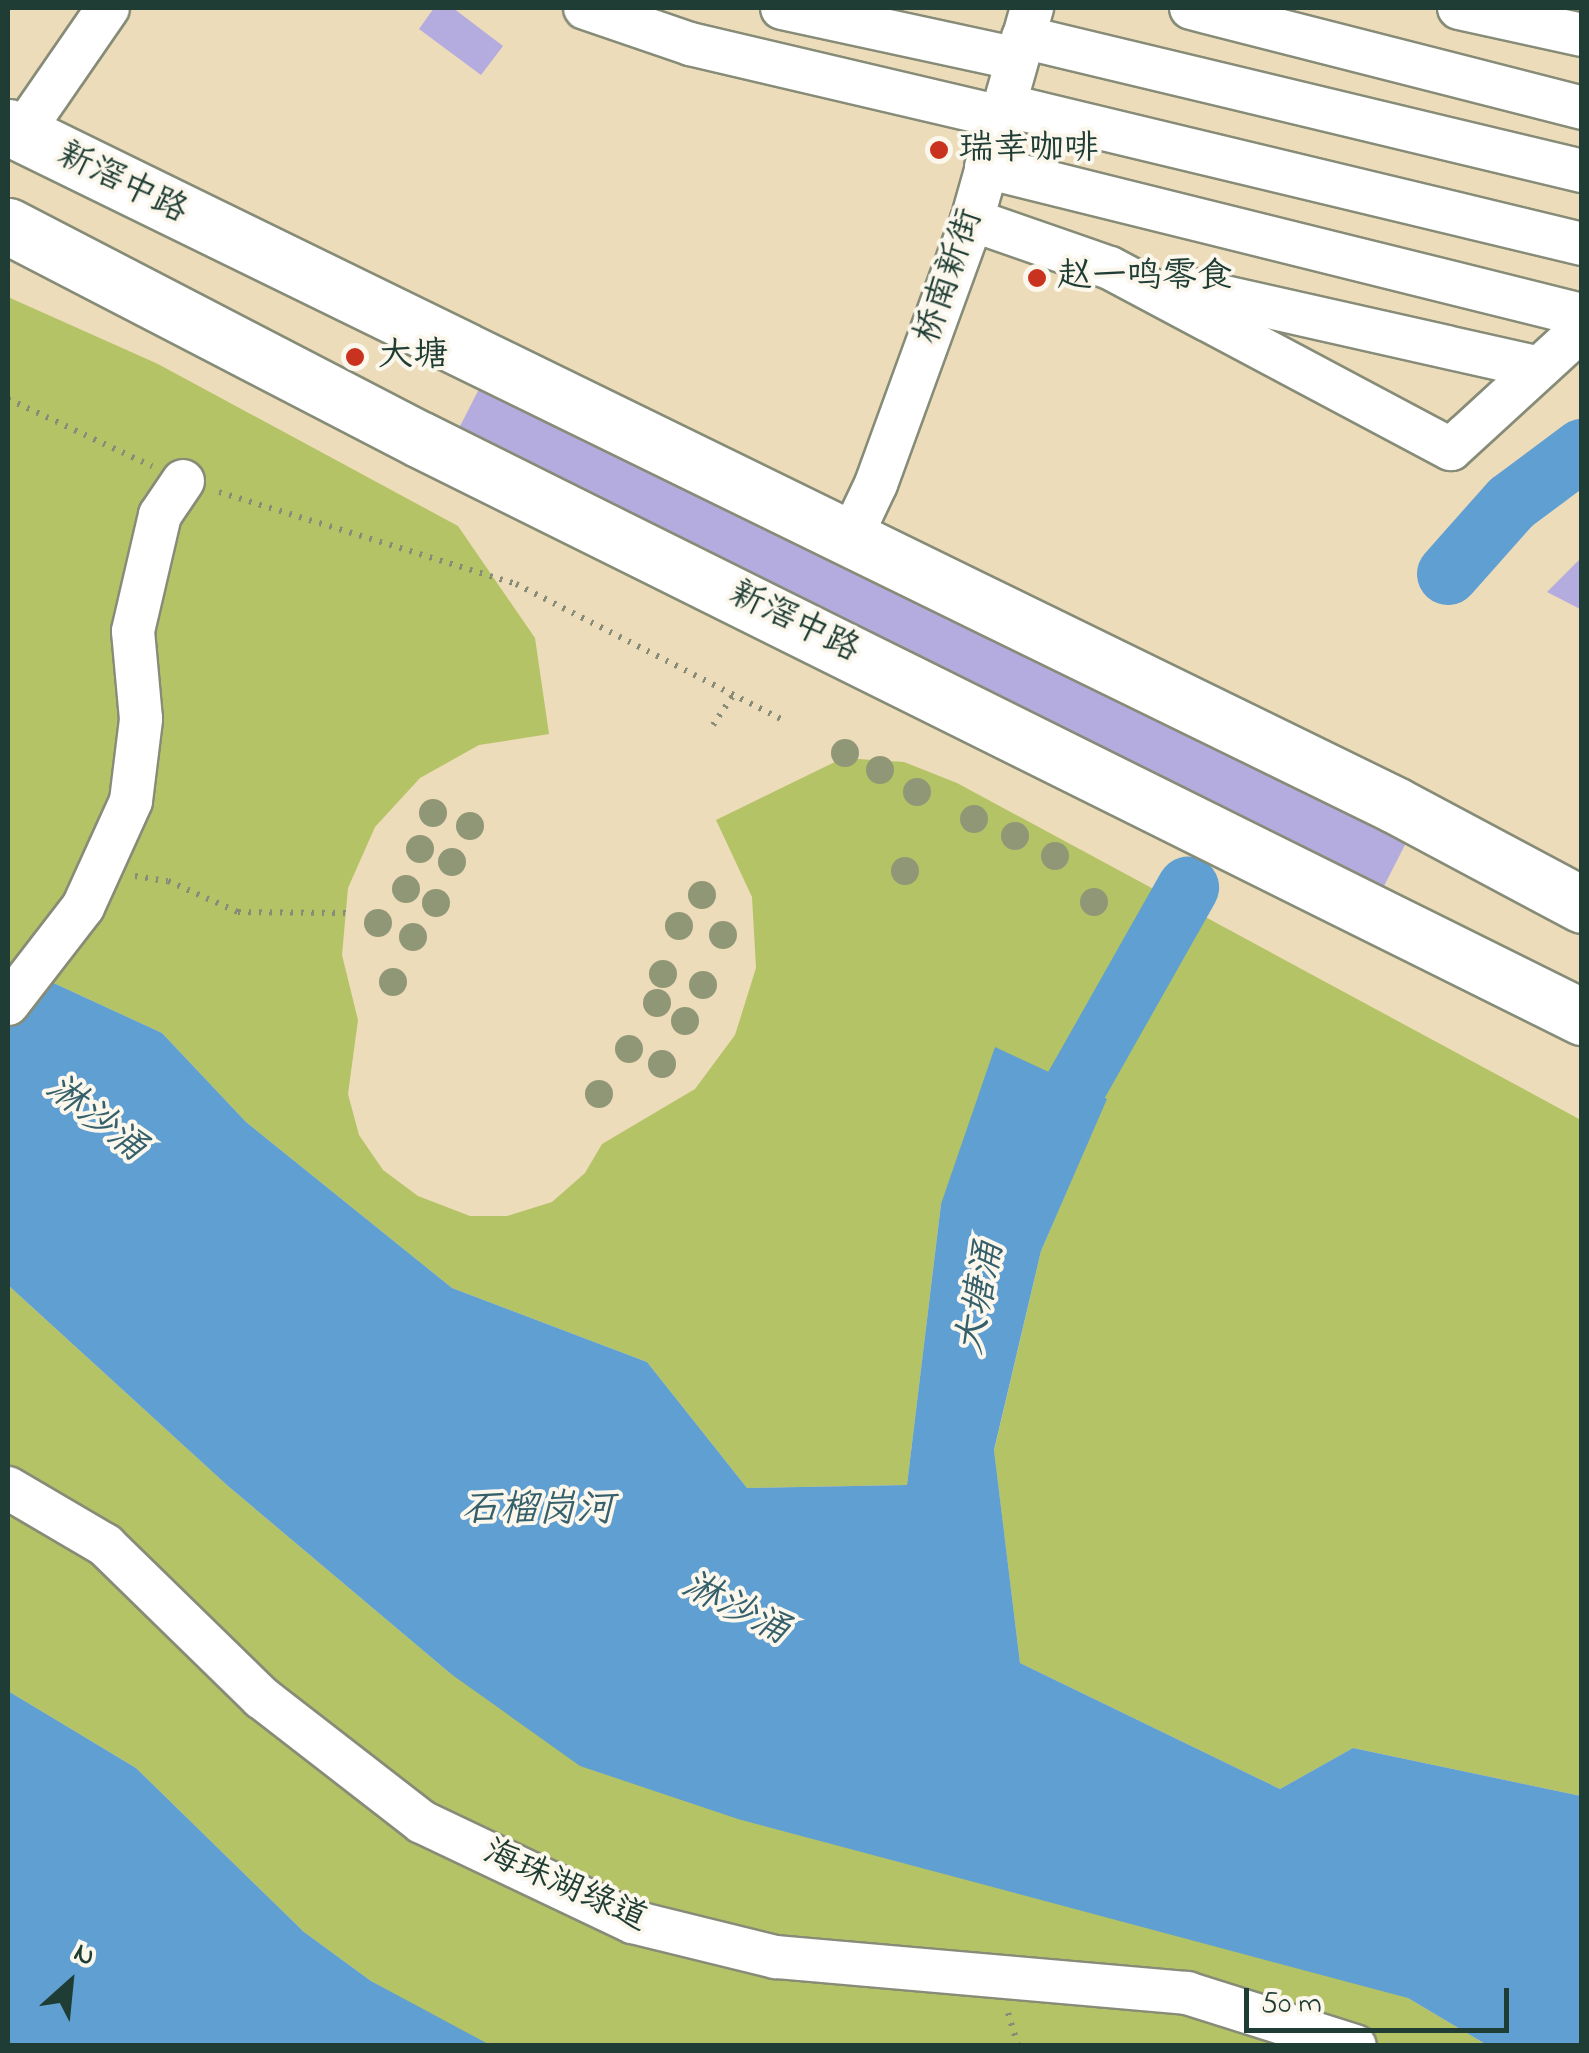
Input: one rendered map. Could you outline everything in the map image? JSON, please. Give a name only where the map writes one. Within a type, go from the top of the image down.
[{"type":"highway","name":"新滘中路","points":[[14,131],[1395,806],[1582,905]]},
{"type":"highway","name":"新滘中路","points":[[8,226],[419,439],[1582,1017]]},
{"type":"street","points":[[14,131],[108,8]]},
{"type":"street","points":[[585,8],[690,44],[1582,244]]},
{"type":"street","points":[[782,8],[1024,35],[1582,171]]},
{"type":"street","points":[[1190,8],[1582,108]]},
{"type":"street","points":[[1458,8],[1582,36]]},
{"type":"street","name":"桥南新街","points":[[850,539],[876,484],[972,220],[1024,35]]},
{"type":"street","points":[[986,167],[1582,315]]},
{"type":"street","points":[[972,220],[1122,274],[1539,368]]},
{"type":"street","points":[[1122,274],[1452,449],[1582,329]]},
{"type":"street","points":[[8,1004],[91,888],[131,801],[141,719],[133,631],[160,515],[184,480]]},
{"type":"street","name":"海珠湖绿道","points":[[8,1488],[104,1546],[262,1698],[422,1822],[632,1922],[776,1958],[1187,1994],[1355,2046]]},
{"type":"path","points":[[8,399],[184,480],[516,584],[736,691],[786,722]]},
{"type":"path","points":[[713,725],[736,691]]},
{"type":"path","points":[[91,888],[168,881],[238,912],[346,913]]},
{"type":"path","points":[[1006,2004],[1018,2046]]},
{"type":"green space","points":[[8,297],[158,364],[458,526],[535,638],[549,734],[479,745],[420,778],[375,827],[348,888],[342,955],[358,1020],[348,1094],[359,1135],[383,1170],[418,1196],[470,1216],[507,1216],[552,1202],[585,1173],[602,1144],[695,1089],[735,1035],[756,968],[752,897],[716,820],[843,758],[904,762],[957,783],[1581,1120],[1581,1796],[1353,1748],[1280,1789],[1020,1663],[994,1451],[1041,1251],[1106,1099],[941,1204],[907,1485],[747,1488],[647,1362],[452,1288],[246,1122],[162,1033],[8,962]]},
{"type":"green space","points":[[8,1285],[228,1486],[451,1674],[1408,1998],[1487,2045],[490,2046],[461,2032],[371,1981],[304,1932],[136,1768],[8,1691]]},
{"type":"water","name":"石榴岗河","points":[[8,962],[162,1033],[246,1122],[452,1288],[647,1362],[747,1488],[907,1485],[941,1204],[995,1047],[1107,1099],[1041,1251],[994,1450],[1020,1663],[1280,1789],[1353,1748],[1581,1796],[1581,2045],[1487,2045],[1408,1998],[738,1819],[580,1766],[451,1674],[228,1486],[8,1285]]},
{"type":"water","points":[[8,1691],[136,1768],[304,1932],[371,1981],[490,2045],[8,2045]]},
{"type":"building","points":[[434,8],[453,8],[503,46],[481,75],[419,29]]},
{"type":"building","points":[[504,340],[1424,809],[1368,918],[448,450]]},
{"type":"building","points":[[1582,557],[1582,610],[1547,592]]},
{"type":"waterway","name":"大塘涌","points":[[1448,574],[1511,503],[1582,450]]},
{"type":"waterway","name":"大塘涌","points":[[1034,1160],[1188,888]]},
{"type":"place","name":"瑞幸咖啡","points":[[939,150]]},
{"type":"place","name":"赵一鸣零食","points":[[1037,278]]},
{"type":"place","name":"大塘","points":[[355,357]]},
{"type":"water label","name":"淋沙涌","points":[[95,1120]]},
{"type":"water label","name":"淋沙涌","points":[[735,1610]]}]
